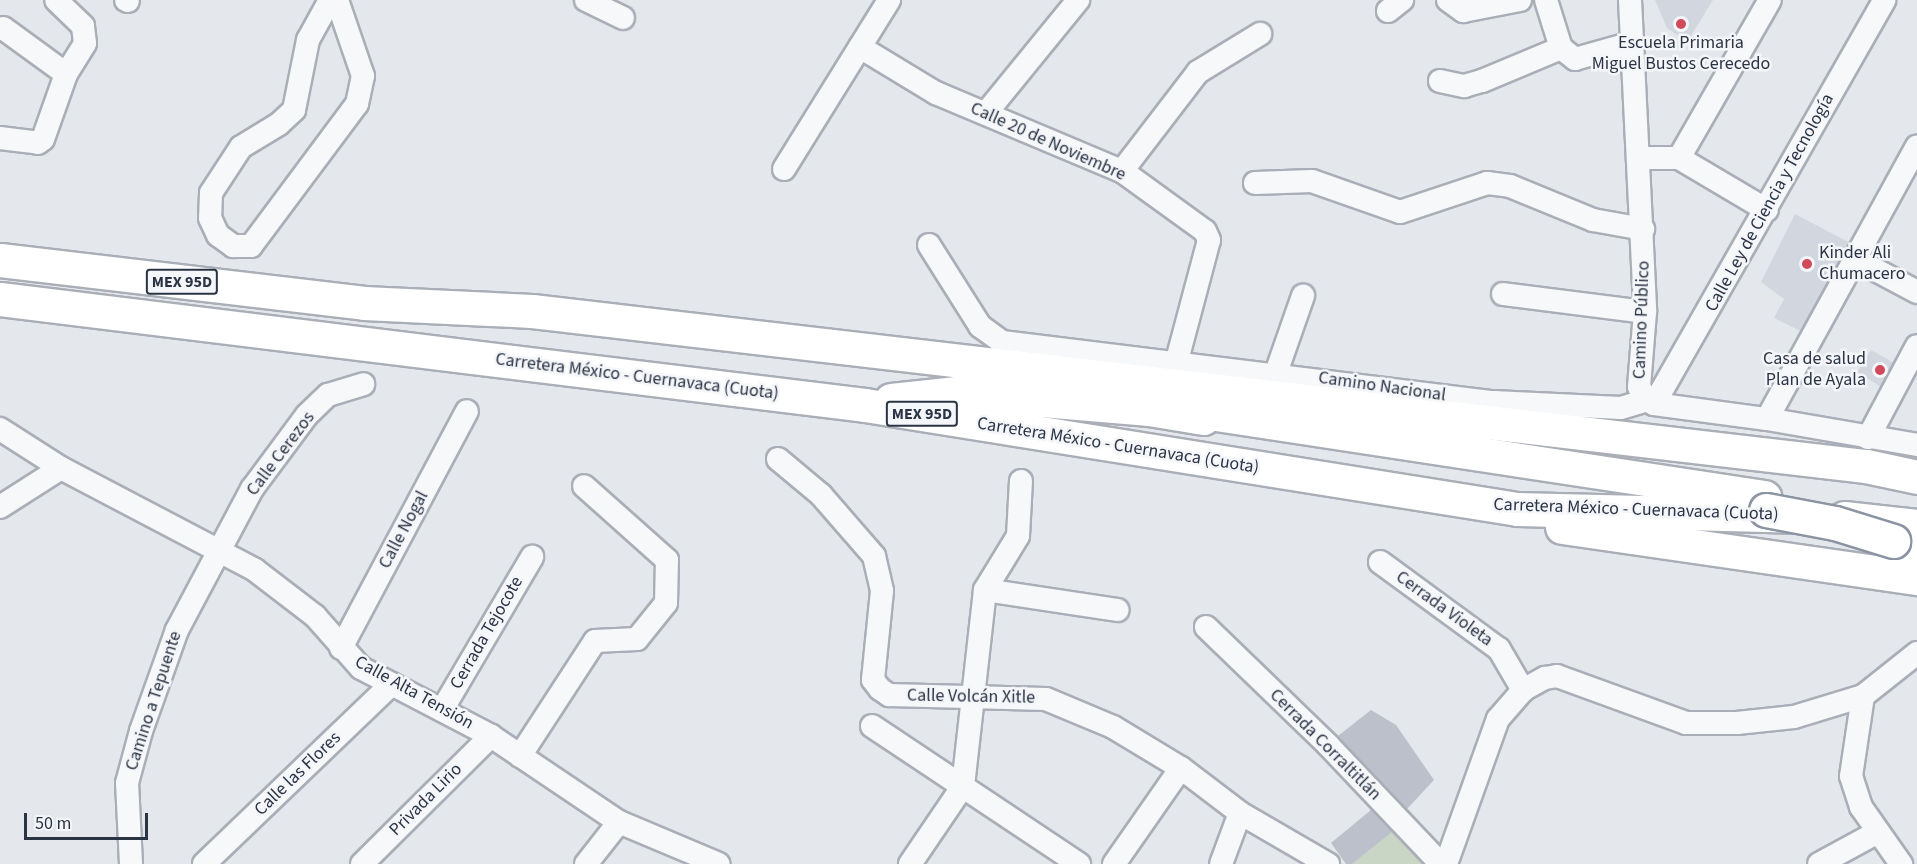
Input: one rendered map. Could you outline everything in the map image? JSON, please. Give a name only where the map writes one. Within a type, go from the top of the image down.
[{"type":"highway","name":"MEX 95D","points":[[0,260],[363,303],[531,311],[1866,466],[1917,477]]},
{"type":"highway","name":"Carretera México - Cuernavaca (Cuota)","points":[[0,299],[865,405],[1398,492],[1516,509],[1843,518],[1909,535]]},
{"type":"highway","points":[[363,303],[537,334],[1137,402],[1624,478],[1838,506],[1909,535]]},
{"type":"highway","points":[[865,405],[917,394],[975,394],[1149,409],[1560,474],[1909,535]]},
{"type":"highway","points":[[1361,443],[1398,492]]},
{"type":"highway","points":[[1516,509],[1551,525],[1917,578]]},
{"type":"street","points":[[330,0],[308,40],[294,110],[241,147],[211,194],[210,218],[218,235],[233,246],[251,246],[357,104],[363,76],[337,0]]},
{"type":"street","points":[[586,0],[623,18]]},
{"type":"street","points":[[784,169],[889,0]]},
{"type":"street","points":[[986,113],[1078,0]]},
{"type":"street","points":[[1448,0],[1463,11],[1521,0]]},
{"type":"street","points":[[1546,0],[1562,48],[1575,59],[1632,43]]},
{"type":"street","name":"Camino Público","points":[[1630,0],[1640,158],[1645,312],[1639,387],[1651,402],[1767,418],[1917,446]]},
{"type":"street","points":[[1679,158],[1770,0]]},
{"type":"street","name":"Calle Ley de Ciencia y Tecnología","points":[[1651,402],[1767,210],[1884,0]]},
{"type":"street","points":[[0,138],[38,143],[43,139],[66,74],[86,36],[83,26],[67,3]]},
{"type":"street","points":[[3,28],[66,74]]},
{"type":"street","points":[[1122,171],[1207,64],[1260,34]]},
{"type":"street","name":"Calle 20 de Noviembre","points":[[860,47],[936,93],[1122,171],[1205,231],[1209,240],[1176,364]]},
{"type":"street","points":[[1440,81],[1464,86],[1482,81],[1562,48]]},
{"type":"street","points":[[1767,418],[1917,146]]},
{"type":"street","points":[[1640,158],[1679,158],[1767,210]]},
{"type":"street","points":[[1255,183],[1312,181],[1400,212],[1415,210],[1487,183],[1510,186],[1593,220],[1643,229]]},
{"type":"street","name":"Camino Nacional","points":[[929,245],[988,335],[1002,342],[1115,358],[1276,373],[1494,402],[1621,408],[1651,402]]},
{"type":"street","points":[[1855,259],[1917,292]]},
{"type":"street","points":[[1503,294],[1645,312]]},
{"type":"street","points":[[1276,373],[1303,296]]},
{"type":"street","points":[[1868,438],[1917,346]]},
{"type":"street","name":"Calle Cerezos","points":[[221,549],[252,489],[307,415],[328,395],[363,384]]},
{"type":"street","name":"Calle Nogal","points":[[341,648],[467,411]]},
{"type":"street","name":"Calle Alta Tensión","points":[[0,429],[61,468],[221,549],[289,594],[315,616],[361,668],[491,736],[619,822],[708,863]]},
{"type":"street","name":"Calle Volcán Xitle","points":[[778,459],[820,495],[874,556],[882,591],[873,680],[880,689],[889,695],[1046,699],[1113,727],[1181,768],[1240,813],[1329,864]]},
{"type":"street","points":[[0,507],[61,468]]},
{"type":"street","points":[[910,864],[963,786],[970,697],[985,590],[1018,536],[1021,481]]},
{"type":"street","points":[[520,756],[595,640],[637,639],[666,603],[668,560],[584,486]]},
{"type":"street","name":"Camino a Tepuente","points":[[131,864],[127,783],[141,731],[177,630],[221,549]]},
{"type":"street","name":"Cerrada Tejocote","points":[[442,710],[532,557]]},
{"type":"street","name":"Cerrada Violeta","points":[[1380,562],[1499,649],[1523,690]]},
{"type":"street","points":[[985,590],[1118,610]]},
{"type":"street","name":"Cerrada Corraltitlán","points":[[1206,627],[1328,745],[1441,864]]},
{"type":"street","points":[[1446,864],[1498,719],[1523,690],[1557,676],[1686,723],[1794,717],[1863,696],[1917,653]]},
{"type":"street","name":"Calle las Flores","points":[[204,864],[392,684]]},
{"type":"street","points":[[1863,696],[1851,776],[1861,807],[1901,864]]},
{"type":"street","points":[[872,726],[1079,864]]},
{"type":"street","name":"Privada Lirio","points":[[362,864],[491,736]]},
{"type":"street","points":[[1114,864],[1181,768]]},
{"type":"street","points":[[1221,864],[1240,813]]},
{"type":"street","points":[[586,864],[619,822]]},
{"type":"street","points":[[1819,864],[1878,832]]},
{"type":"shaded area","name":"Escuela Primaria Miguel Bustos Cerecedo","points":[[1655,0],[1713,0],[1687,42],[1667,28]]},
{"type":"shaded area","name":"Kinder Ali Chumacero","points":[[1795,214],[1856,246],[1805,333],[1774,318],[1784,299],[1761,282]]},
{"type":"shaded area","name":"Casa de salud Plan de Ayala","points":[[1871,350],[1903,368],[1888,391],[1857,372]]},
{"type":"green space","points":[[1395,829],[1428,864],[1352,864]]},
{"type":"building","points":[[1371,710],[1396,725],[1434,780],[1407,809],[1338,736]]},
{"type":"building","points":[[1371,810],[1392,832],[1352,864],[1346,864],[1331,843]]},
{"type":"place","name":"Escuela Primaria Miguel Bustos Cerecedo","points":[[1681,24]]},
{"type":"place","name":"Kinder Ali Chumacero","points":[[1807,264]]},
{"type":"place","name":"Casa de salud Plan de Ayala","points":[[1880,370]]}]
